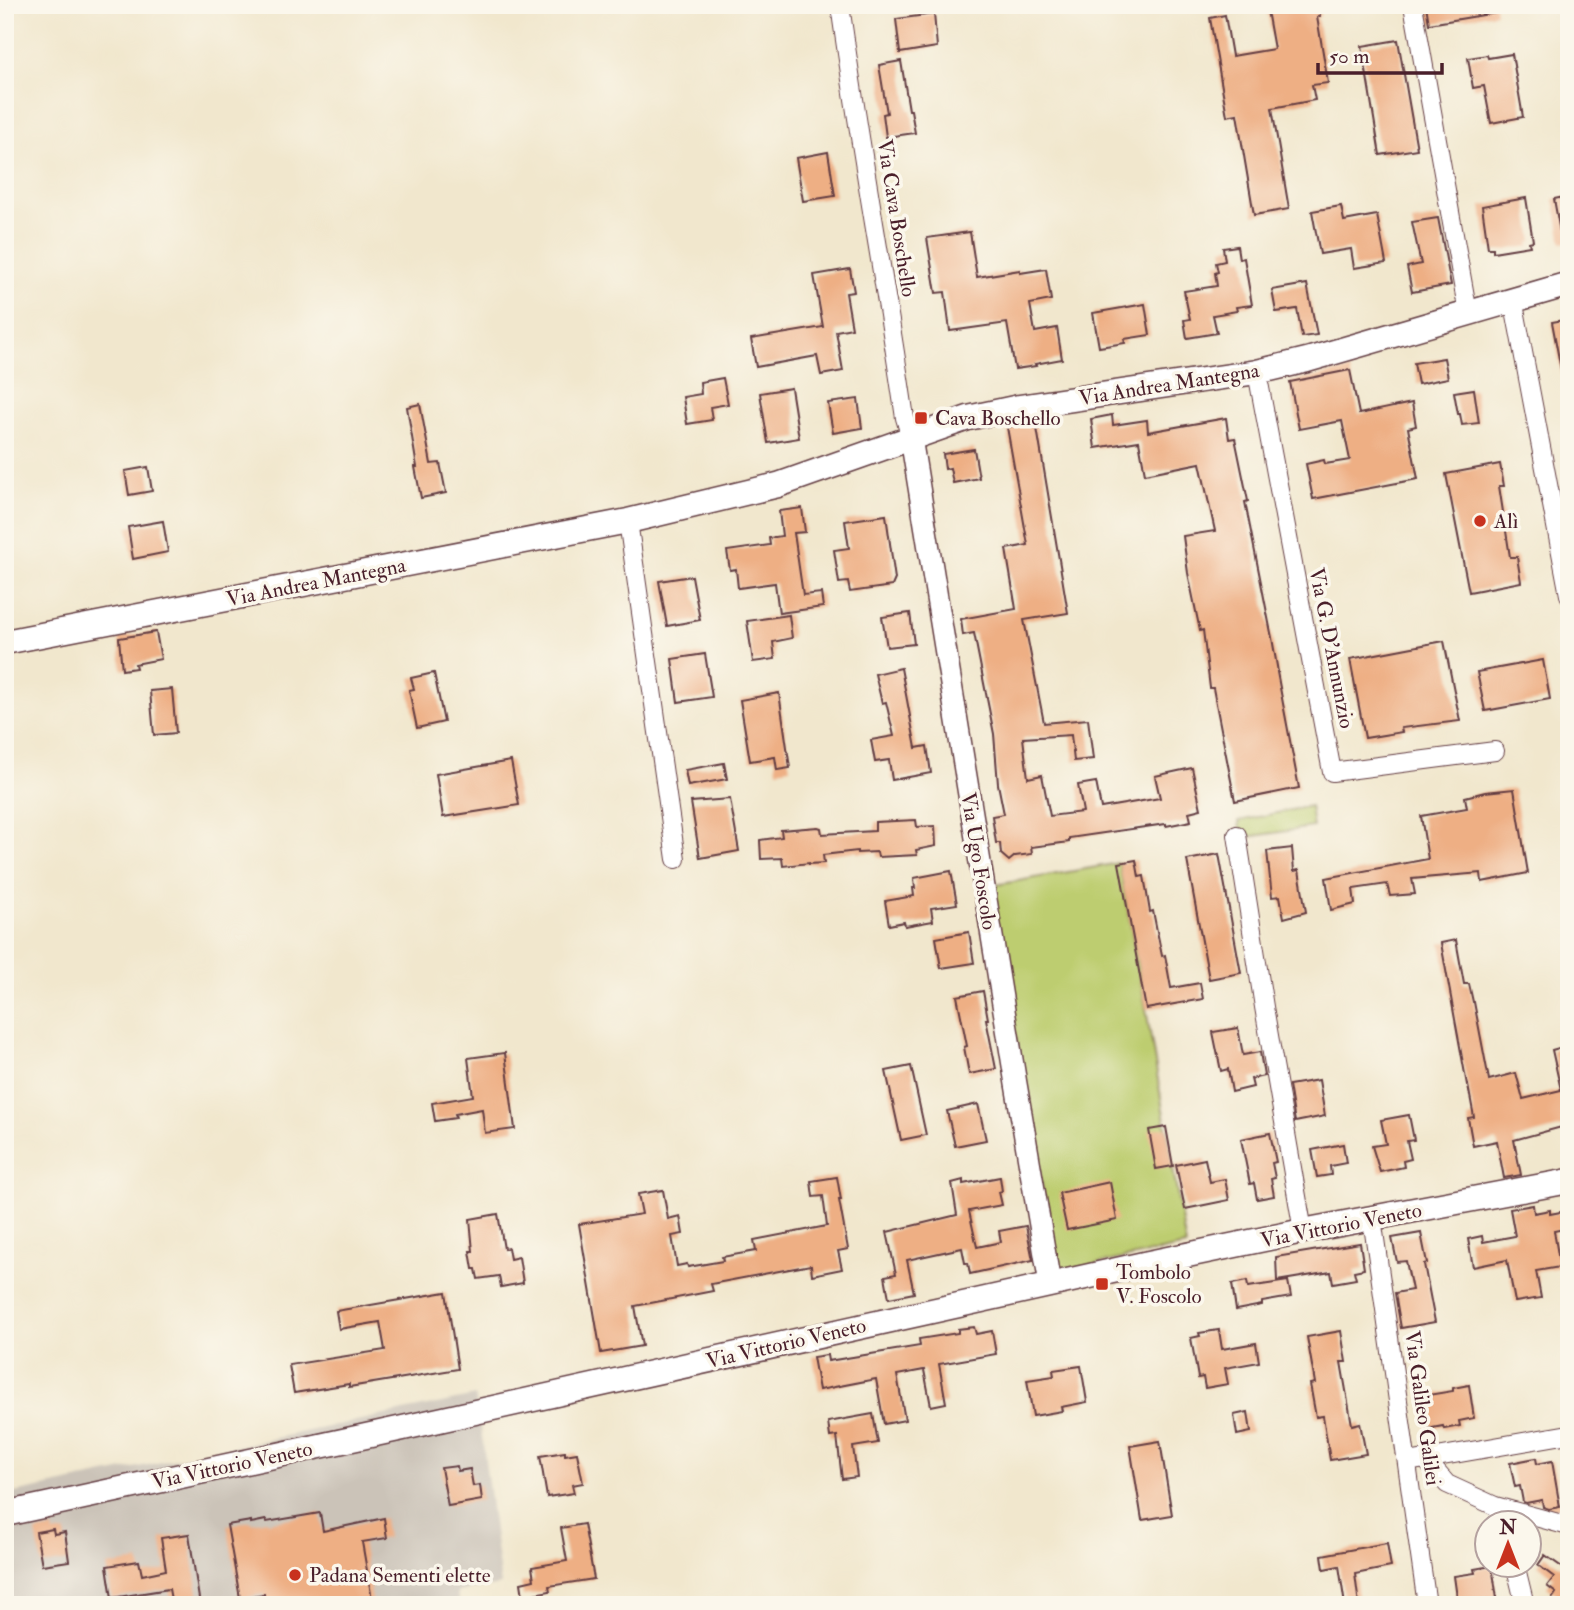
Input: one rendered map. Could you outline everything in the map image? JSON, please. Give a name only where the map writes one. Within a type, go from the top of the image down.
[{"type":"main road","name":"Via Andrea Mantegna","points":[[5,642],[628,521],[778,485],[968,418],[1019,407],[1257,372],[1569,284]]},
{"type":"main road","name":"Via Vittorio Veneto","points":[[5,1514],[1051,1284],[1303,1231],[1569,1181]]},
{"type":"street","name":"Via Cava Boschello","points":[[840,5],[905,418],[911,438]]},
{"type":"street","points":[[1413,5],[1468,313]]},
{"type":"street","points":[[1513,299],[1568,587]]},
{"type":"street","name":"Via G. D'Annunzio","points":[[1257,372],[1332,772],[1495,751]]},
{"type":"street","name":"Via Ugo Foscolo","points":[[911,438],[1011,1056],[1051,1284]]},
{"type":"street","points":[[628,521],[676,859]]},
{"type":"street","points":[[1237,835],[1303,1231]]},
{"type":"street","name":"Via Galileo Galilei","points":[[1372,1218],[1427,1605]]},
{"type":"street","points":[[1408,1462],[1569,1434]]},
{"type":"street","points":[[1426,1460],[1447,1484],[1486,1508]]},
{"type":"street","points":[[1542,1522],[1569,1526]]},
{"type":"street","points":[[1518,1578],[1525,1605]]},
{"type":"shaded area","points":[[475,1396],[501,1585],[457,1592],[459,1605],[5,1605],[5,1495]]},
{"type":"green space","points":[[1310,806],[1313,827],[1241,838],[1239,821]]},
{"type":"green space","points":[[1119,863],[1186,1246],[1061,1271],[1055,1262],[990,886]]},
{"type":"building","points":[[1266,5],[1319,5],[1320,16],[1317,17],[1328,83],[1312,85],[1315,100],[1272,108],[1289,209],[1254,215],[1237,114],[1227,116],[1210,18],[1225,15],[1232,56],[1274,49]]},
{"type":"building","points":[[1426,5],[1495,5],[1496,13],[1429,24]]},
{"type":"building","points":[[934,14],[937,47],[900,53],[896,19]]},
{"type":"building","points":[[1398,40],[1417,149],[1380,155],[1362,46]]},
{"type":"building","points":[[1512,54],[1523,117],[1491,123],[1484,86],[1473,88],[1468,58]]},
{"type":"building","points":[[901,61],[915,133],[886,137],[883,114],[887,113],[879,65]]},
{"type":"building","points":[[828,152],[835,196],[803,201],[796,158]]},
{"type":"building","points":[[1569,196],[1569,242],[1562,243],[1554,199]]},
{"type":"building","points":[[1526,198],[1533,241],[1529,242],[1530,246],[1493,252],[1493,248],[1488,248],[1482,206]]},
{"type":"building","points":[[1341,206],[1344,221],[1377,215],[1386,263],[1354,268],[1351,249],[1320,254],[1312,211]]},
{"type":"building","points":[[1438,218],[1451,285],[1412,292],[1407,267],[1421,264],[1412,222]]},
{"type":"building","points":[[970,232],[977,277],[1046,269],[1051,300],[1030,304],[1035,332],[1057,328],[1062,359],[1015,369],[1007,323],[950,331],[945,292],[936,293],[927,238]]},
{"type":"building","points":[[1237,246],[1239,259],[1244,258],[1252,305],[1213,315],[1217,333],[1187,338],[1184,320],[1190,319],[1184,291],[1217,286],[1216,263],[1225,261],[1223,248]]},
{"type":"building","points":[[850,269],[854,292],[846,293],[852,328],[836,331],[843,371],[821,375],[817,356],[756,367],[751,339],[823,327],[814,275]]},
{"type":"building","points":[[1307,284],[1317,335],[1302,337],[1297,309],[1276,312],[1272,290]]},
{"type":"building","points":[[1145,304],[1150,335],[1099,347],[1093,313]]},
{"type":"building","points":[[1569,319],[1569,374],[1562,375],[1552,322]]},
{"type":"building","points":[[1444,358],[1448,378],[1418,384],[1414,363]]},
{"type":"building","points":[[1350,370],[1359,414],[1412,403],[1416,426],[1408,428],[1418,479],[1313,499],[1306,464],[1324,460],[1325,464],[1350,460],[1342,421],[1299,429],[1290,382]]},
{"type":"building","points":[[723,378],[728,404],[710,407],[712,420],[687,424],[683,397],[701,394],[700,382]]},
{"type":"building","points":[[791,388],[799,438],[768,443],[760,393]]},
{"type":"building","points":[[1474,389],[1479,423],[1462,425],[1454,392]]},
{"type":"building","points":[[858,399],[862,428],[833,433],[828,403]]},
{"type":"building","points":[[420,404],[431,464],[440,463],[446,493],[421,498],[407,407]]},
{"type":"building","points":[[1112,415],[1113,425],[1147,420],[1148,432],[1226,418],[1229,439],[1235,438],[1248,501],[1245,502],[1299,788],[1235,801],[1213,688],[1210,688],[1203,630],[1200,631],[1183,536],[1215,531],[1200,463],[1145,474],[1139,441],[1095,448],[1091,419]]},
{"type":"building","points":[[1036,422],[1068,613],[1024,620],[1044,723],[1088,719],[1093,759],[1074,761],[1071,735],[1023,738],[1028,778],[1042,775],[1050,816],[1083,812],[1078,785],[1096,782],[1101,808],[1160,798],[1155,776],[1192,768],[1201,809],[1189,812],[1191,821],[1069,838],[1069,842],[1031,847],[1032,854],[1015,856],[1009,861],[1001,854],[1000,843],[996,843],[992,816],[1004,814],[998,784],[994,734],[974,633],[963,635],[961,619],[1016,609],[1006,549],[1028,545],[1007,427]]},
{"type":"building","points":[[974,449],[979,478],[953,483],[950,468],[945,469],[943,454]]},
{"type":"building","name":"Alì","points":[[1500,464],[1504,486],[1499,486],[1510,557],[1517,557],[1521,582],[1469,592],[1446,474]]},
{"type":"building","points":[[148,467],[152,491],[129,495],[125,471]]},
{"type":"building","points":[[802,508],[805,532],[794,533],[803,595],[821,593],[823,607],[779,613],[775,583],[738,588],[736,569],[730,570],[727,551],[770,545],[769,538],[782,536],[779,511]]},
{"type":"building","points":[[886,515],[895,579],[892,586],[850,592],[848,582],[839,583],[834,550],[849,548],[845,521]]},
{"type":"building","points":[[163,521],[168,552],[133,559],[128,527]]},
{"type":"building","points":[[692,576],[700,620],[667,626],[659,581]]},
{"type":"building","points":[[910,613],[914,644],[887,647],[882,617]]},
{"type":"building","points":[[789,615],[792,638],[773,642],[775,659],[753,662],[747,621]]},
{"type":"building","points":[[156,632],[161,659],[135,664],[136,668],[122,670],[119,638]]},
{"type":"building","points":[[1444,641],[1460,721],[1401,728],[1402,732],[1365,738],[1350,659]]},
{"type":"building","points":[[705,654],[712,697],[678,702],[672,659]]},
{"type":"building","points":[[1543,660],[1550,699],[1485,711],[1477,672]]},
{"type":"building","points":[[901,668],[916,748],[927,746],[931,773],[892,780],[889,760],[875,762],[871,740],[894,736],[886,702],[882,703],[875,674]]},
{"type":"building","points":[[434,673],[444,722],[417,728],[409,690],[414,689],[411,678]]},
{"type":"building","points":[[172,689],[176,733],[154,735],[150,691]]},
{"type":"building","points":[[779,693],[790,768],[777,770],[775,757],[750,761],[740,700]]},
{"type":"building","points":[[511,761],[519,805],[443,817],[436,774]]},
{"type":"building","points":[[724,763],[727,779],[688,786],[685,770]]},
{"type":"building","points":[[1514,789],[1528,873],[1482,882],[1481,873],[1412,879],[1415,894],[1390,896],[1387,884],[1353,889],[1355,904],[1331,910],[1326,878],[1428,859],[1421,816],[1467,808],[1465,797]]},
{"type":"building","points":[[730,799],[739,851],[700,858],[691,802]]},
{"type":"building","points":[[916,820],[917,827],[935,826],[936,846],[916,850],[917,855],[878,857],[877,852],[857,851],[823,855],[824,863],[783,866],[782,858],[761,859],[760,840],[782,837],[781,830],[818,827],[821,828],[822,834],[875,831],[875,822]]},
{"type":"building","points":[[1292,848],[1294,871],[1299,870],[1306,912],[1284,918],[1280,896],[1272,897],[1267,851]]},
{"type":"building","points":[[1219,854],[1241,973],[1209,979],[1187,860]]},
{"type":"building","points":[[1136,860],[1139,877],[1144,876],[1150,912],[1153,911],[1171,988],[1200,983],[1203,999],[1146,1009],[1119,863]]},
{"type":"building","points":[[951,871],[957,904],[931,908],[933,921],[905,926],[904,922],[889,925],[885,901],[914,896],[914,878]]},
{"type":"building","points":[[969,932],[974,963],[941,968],[936,938]]},
{"type":"building","points":[[1456,940],[1464,984],[1469,984],[1474,1002],[1489,1080],[1516,1073],[1523,1099],[1561,1090],[1552,1050],[1569,1045],[1569,1125],[1514,1140],[1521,1175],[1504,1178],[1497,1141],[1473,1146],[1468,1118],[1474,1117],[1441,943]]},
{"type":"building","points":[[983,991],[996,1069],[969,1074],[964,1047],[967,1046],[957,996]]},
{"type":"building","points":[[1238,1028],[1243,1055],[1260,1052],[1264,1076],[1251,1079],[1253,1087],[1232,1092],[1228,1069],[1221,1071],[1213,1032]]},
{"type":"building","points":[[505,1053],[515,1129],[485,1133],[482,1109],[455,1114],[456,1118],[435,1121],[432,1103],[473,1096],[468,1058]]},
{"type":"building","points":[[911,1066],[926,1135],[901,1140],[886,1071]]},
{"type":"building","points":[[1319,1080],[1325,1116],[1295,1122],[1289,1085]]},
{"type":"building","points":[[978,1104],[986,1140],[955,1146],[947,1111]]},
{"type":"building","points":[[1409,1115],[1414,1140],[1407,1141],[1411,1159],[1403,1161],[1404,1167],[1380,1172],[1372,1146],[1386,1144],[1381,1120]]},
{"type":"building","points":[[1166,1127],[1173,1166],[1156,1169],[1149,1130]]},
{"type":"building","points":[[1270,1133],[1276,1162],[1272,1163],[1275,1178],[1271,1179],[1274,1196],[1257,1199],[1254,1183],[1250,1184],[1241,1139]]},
{"type":"building","points":[[1343,1144],[1346,1163],[1330,1166],[1331,1175],[1317,1177],[1312,1150]]},
{"type":"building","points":[[1205,1159],[1210,1182],[1225,1179],[1229,1200],[1185,1209],[1176,1165]]},
{"type":"building","points":[[837,1177],[848,1249],[838,1251],[842,1269],[812,1275],[811,1265],[711,1284],[713,1291],[635,1306],[642,1346],[601,1353],[579,1224],[642,1214],[638,1194],[663,1190],[668,1219],[680,1216],[683,1234],[672,1236],[677,1266],[687,1264],[688,1267],[723,1261],[722,1257],[756,1251],[754,1240],[827,1226],[823,1196],[813,1197],[811,1181]]},
{"type":"building","points":[[1000,1177],[1002,1205],[969,1211],[977,1247],[1001,1242],[999,1231],[1026,1226],[1033,1260],[970,1274],[962,1248],[907,1260],[914,1293],[889,1298],[885,1276],[896,1274],[887,1232],[957,1215],[952,1183],[963,1180],[963,1184]]},
{"type":"building","points":[[1110,1182],[1117,1220],[1067,1230],[1059,1193]]},
{"type":"building","points":[[1533,1205],[1534,1213],[1566,1211],[1569,1228],[1554,1231],[1560,1267],[1536,1271],[1541,1298],[1515,1302],[1507,1260],[1473,1267],[1468,1239],[1482,1236],[1483,1242],[1515,1236],[1510,1209]]},
{"type":"building","points":[[498,1214],[504,1249],[508,1248],[510,1259],[519,1257],[523,1283],[501,1287],[499,1276],[478,1279],[476,1269],[473,1269],[470,1219]]},
{"type":"building","points":[[1421,1233],[1435,1322],[1401,1328],[1395,1293],[1412,1290],[1406,1261],[1397,1262],[1392,1238]]},
{"type":"building","points":[[1360,1243],[1364,1269],[1354,1271],[1356,1279],[1333,1283],[1331,1272],[1277,1281],[1276,1257]]},
{"type":"building","points":[[1247,1281],[1248,1287],[1288,1281],[1291,1297],[1236,1310],[1232,1284]]},
{"type":"building","points":[[446,1292],[458,1369],[294,1393],[289,1365],[385,1350],[380,1322],[339,1329],[336,1311]]},
{"type":"building","points":[[974,1327],[976,1334],[992,1331],[996,1354],[939,1364],[946,1403],[931,1406],[924,1370],[897,1375],[905,1420],[884,1424],[876,1379],[819,1390],[813,1357],[827,1355],[828,1361],[920,1346],[919,1339],[958,1333],[958,1329]]},
{"type":"building","points":[[1219,1330],[1222,1349],[1256,1343],[1259,1362],[1225,1368],[1228,1384],[1205,1388],[1203,1377],[1198,1378],[1191,1338],[1200,1336],[1199,1333]]},
{"type":"building","points":[[1341,1331],[1346,1362],[1341,1362],[1352,1425],[1360,1423],[1366,1454],[1330,1460],[1323,1416],[1316,1417],[1310,1384],[1315,1383],[1307,1337]]},
{"type":"building","points":[[1081,1366],[1087,1402],[1061,1407],[1062,1411],[1033,1416],[1027,1380],[1054,1376],[1053,1370]]},
{"type":"building","points":[[1469,1385],[1474,1418],[1459,1421],[1460,1426],[1427,1429],[1422,1396],[1453,1391],[1453,1388]]},
{"type":"building","points":[[1248,1412],[1251,1432],[1237,1435],[1234,1415]]},
{"type":"building","points":[[873,1414],[878,1443],[853,1447],[857,1477],[842,1479],[837,1436],[830,1437],[828,1422]]},
{"type":"building","points":[[1160,1441],[1172,1515],[1142,1520],[1130,1446]]},
{"type":"building","points":[[565,1452],[565,1455],[577,1453],[583,1483],[572,1485],[574,1493],[547,1497],[540,1456]]},
{"type":"building","points":[[1536,1458],[1537,1464],[1552,1461],[1560,1507],[1543,1507],[1542,1500],[1523,1502],[1520,1486],[1515,1487],[1510,1463]]},
{"type":"building","points":[[457,1466],[458,1471],[470,1469],[473,1486],[480,1485],[482,1500],[448,1506],[441,1468]]},
{"type":"building","points":[[320,1513],[323,1531],[384,1518],[387,1538],[362,1542],[373,1605],[265,1605],[264,1594],[240,1598],[227,1525],[251,1521],[267,1522]]},
{"type":"building","points":[[584,1524],[594,1579],[549,1586],[550,1591],[523,1596],[521,1583],[534,1580],[532,1567],[567,1561],[561,1528]]},
{"type":"building","points":[[53,1529],[54,1534],[65,1532],[69,1561],[42,1565],[36,1532]]},
{"type":"building","points":[[189,1534],[200,1605],[172,1605],[169,1589],[112,1598],[107,1566],[139,1561],[142,1575],[166,1570],[161,1538]]},
{"type":"building","points":[[1387,1543],[1391,1567],[1355,1574],[1359,1605],[1345,1605],[1339,1566],[1324,1569],[1322,1555]]},
{"type":"building","points":[[1545,1555],[1562,1567],[1569,1557],[1569,1605],[1548,1605],[1556,1593],[1547,1586],[1554,1577],[1542,1568]]},
{"type":"building","points":[[1472,1573],[1472,1578],[1494,1578],[1498,1605],[1458,1605],[1454,1576]]},
{"type":"place","name":"Cava Boschello","points":[[921,418]]},
{"type":"place","name":"Alì","points":[[1480,521]]},
{"type":"place","name":"Tombolo V. Foscolo","points":[[1102,1284]]},
{"type":"place","name":"Padana Sementi elette","points":[[295,1575]]}]
